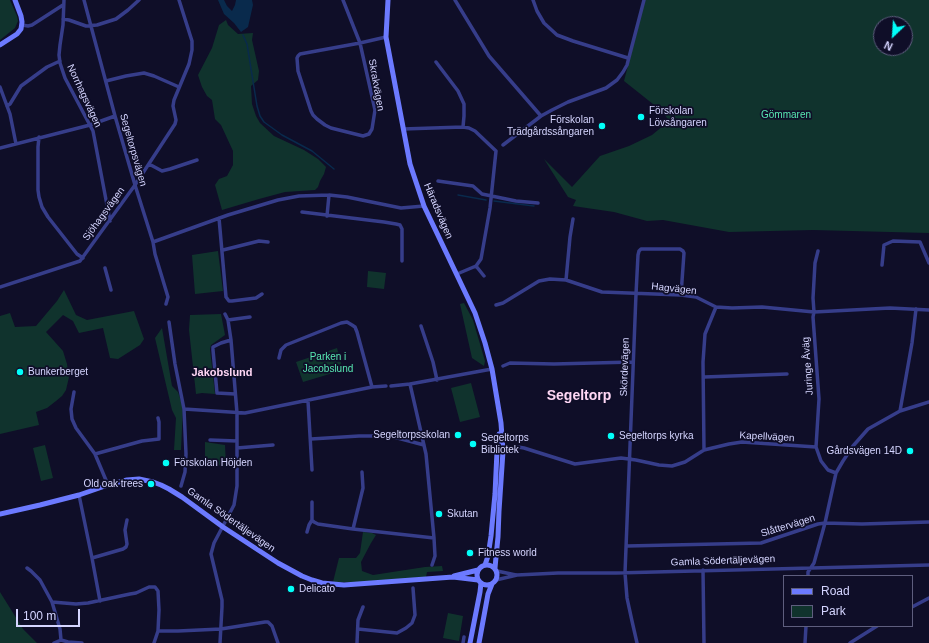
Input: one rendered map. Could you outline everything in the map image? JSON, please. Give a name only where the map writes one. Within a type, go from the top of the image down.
[{"type":"street","points":[[0,45],[17,34],[22,25],[21,16],[15,0]]},
{"type":"street","name":"Segeltorpsvägen","points":[[84,0],[115,116],[168,297],[166,304]]},
{"type":"street","points":[[63,19],[86,26],[97,25],[116,19],[139,0]]},
{"type":"street","name":"Sjöhagsvägen","points":[[82,260],[135,185],[175,124],[176,120],[173,106],[174,100],[189,64],[192,50],[192,41],[179,0]]},
{"type":"street","points":[[343,0],[360,43]]},
{"type":"street","name":"Häradsvägen","points":[[388,0],[386,37],[410,164],[424,206],[475,312],[492,369],[503,451],[496,570]]},
{"type":"street","points":[[454,0],[488,56],[541,116]]},
{"type":"street","points":[[533,0],[544,23],[557,35],[628,58]]},
{"type":"street","points":[[503,145],[541,116],[568,102],[606,88],[617,80],[627,65],[644,0]]},
{"type":"street","points":[[22,25],[32,25],[63,2]]},
{"type":"street","name":"Norrhagsvägen","points":[[63,2],[60,61],[65,78],[93,131],[110,221]]},
{"type":"street","name":"Skrakvägen","points":[[360,43],[374,110],[374,119],[371,132],[363,136],[331,128],[313,115],[298,71],[297,58],[300,54],[386,37]]},
{"type":"street","points":[[7,106],[10,104],[21,86],[47,67],[60,61]]},
{"type":"street","points":[[436,62],[458,91],[464,104],[462,127]]},
{"type":"street","points":[[106,82],[126,76],[144,73],[179,86]]},
{"type":"street","points":[[0,87],[7,106],[16,144]]},
{"type":"street","points":[[0,148],[90,125],[115,116]]},
{"type":"street","points":[[403,129],[469,128],[475,131],[496,151],[490,208],[481,259],[476,266],[457,274]]},
{"type":"street","points":[[0,287],[82,260],[48,217],[40,202],[38,190],[38,148],[40,138]]},
{"type":"street","points":[[149,164],[162,171],[197,160]]},
{"type":"street","points":[[438,181],[473,186],[482,194],[491,196],[516,201],[538,203]]},
{"type":"street","points":[[153,242],[219,218],[278,200],[299,196],[329,195],[347,197],[401,208],[424,206]]},
{"type":"street","points":[[327,216],[329,195]]},
{"type":"street","points":[[302,212],[400,225],[402,229],[402,261]]},
{"type":"street","points":[[219,218],[226,297],[229,301],[232,301],[256,298],[262,294]]},
{"type":"street","points":[[566,280],[573,220]]},
{"type":"street","points":[[223,250],[259,240],[268,242]]},
{"type":"street","points":[[882,266],[884,245],[893,241],[920,242],[929,263]]},
{"type":"street","name":"Skördevägen","points":[[637,643],[627,598],[626,573],[633,362],[639,251],[642,249],[680,249],[683,251],[682,295]]},
{"type":"street","name":"Juringe Åväg","points":[[818,251],[815,263],[813,298],[819,399],[816,447],[821,461],[828,470],[836,473]]},
{"type":"street","points":[[476,266],[484,276]]},
{"type":"street","points":[[105,268],[111,290]]},
{"type":"street","name":"Hagvägen","points":[[496,306],[540,281],[550,279],[566,280],[602,292],[682,295],[696,297],[716,307],[762,307],[814,312],[890,308],[929,310]]},
{"type":"street","points":[[704,450],[703,362],[706,334],[716,307]]},
{"type":"street","points":[[900,411],[912,343],[916,310]]},
{"type":"street","points":[[220,643],[222,600],[211,554],[214,543],[234,505],[237,486],[237,413],[231,340],[226,314]]},
{"type":"street","points":[[228,320],[250,317]]},
{"type":"street","points":[[169,322],[175,364],[184,408],[186,454],[185,472],[181,486]]},
{"type":"street","points":[[279,358],[281,350],[286,345],[347,322],[355,327],[357,332],[372,387]]},
{"type":"street","points":[[421,326],[433,362],[437,380]]},
{"type":"street","points":[[231,340],[221,342],[213,347],[213,350],[217,393],[235,394]]},
{"type":"street","points":[[503,366],[510,363],[554,364],[633,362]]},
{"type":"street","points":[[391,386],[437,380],[492,369]]},
{"type":"street","points":[[704,377],[787,374]]},
{"type":"street","points":[[410,384],[426,454],[435,556],[432,565]]},
{"type":"street","points":[[184,408],[245,413],[372,387],[386,386]]},
{"type":"street","points":[[74,392],[70,409],[72,419],[76,428],[95,454],[108,485]]},
{"type":"street","points":[[308,401],[312,470]]},
{"type":"street","points":[[808,575],[808,572],[814,563],[825,523],[836,473],[853,446],[868,429],[900,411],[929,402]]},
{"type":"street","points":[[95,454],[137,442],[159,439],[158,418]]},
{"type":"street","name":"Häradsvägen","points":[[485,565],[491,536],[500,423]]},
{"type":"street","points":[[311,439],[390,436],[424,445]]},
{"type":"street","points":[[210,440],[237,441]]},
{"type":"street","name":"Kapellvägen","points":[[511,448],[524,448],[575,464],[630,458],[659,465],[672,466],[685,462],[704,450],[742,442],[816,447]]},
{"type":"street","points":[[237,448],[274,445]]},
{"type":"street","points":[[353,529],[363,488],[362,472]]},
{"type":"street","name":"Gamla Södertäljevägen","points":[[0,514],[79,495],[127,480],[139,479],[161,485],[182,497],[223,528],[278,563],[302,576],[322,583],[344,585],[453,577],[479,581]]},
{"type":"street","points":[[79,495],[100,601]]},
{"type":"street","points":[[307,532],[312,520],[312,502]]},
{"type":"street","points":[[92,558],[123,550],[126,547],[126,520]]},
{"type":"street","points":[[312,520],[318,524],[434,538]]},
{"type":"street","name":"Slåttervägen","points":[[627,546],[762,543],[825,523],[862,524],[929,522]]},
{"type":"street","points":[[470,643],[480,592],[477,574],[478,570],[482,566],[491,565],[496,570],[498,576],[492,584],[488,594],[480,643]]},
{"type":"street","name":"Gamla Södertäljevägen","points":[[496,580],[517,575],[558,573],[626,573],[929,565]]},
{"type":"street","points":[[27,568],[40,580],[52,602],[60,629],[61,640]]},
{"type":"street","name":"Gamla Södertäljevägen","points":[[453,577],[478,570]]},
{"type":"street","name":"Gamla Södertäljevägen","points":[[496,570],[517,575]]},
{"type":"street","points":[[703,570],[704,643]]},
{"type":"street","points":[[479,581],[485,585],[492,584]]},
{"type":"street","points":[[52,602],[76,604],[88,603],[136,593],[149,587],[155,587],[159,596],[158,631],[154,643]]},
{"type":"street","points":[[358,629],[397,633],[406,628],[412,623],[415,615],[413,588]]},
{"type":"street","points":[[913,606],[929,598]]},
{"type":"street","points":[[357,643],[358,620],[363,607]]},
{"type":"street","points":[[158,631],[221,629],[264,621],[268,622],[272,626],[278,643]]},
{"type":"street","points":[[805,643],[806,627]]},
{"type":"street","points":[[850,643],[875,627]]},
{"type":"street","points":[[462,643],[464,637]]},
{"type":"street","points":[[54,643],[61,640],[82,643]]},
{"type":"green space","points":[[0,0],[10,0],[18,21],[15,28],[0,40]]},
{"type":"green space","name":"Gömmaren","points":[[645,0],[929,0],[929,233],[813,230],[729,232],[663,220],[647,221],[614,212],[573,206],[576,200],[568,197],[544,159],[572,187],[600,156],[629,146],[652,135],[669,121],[663,112],[624,81]]},
{"type":"green space","points":[[226,20],[228,25],[238,34],[253,33],[252,40],[259,71],[258,80],[251,86],[252,104],[260,123],[274,136],[304,150],[318,159],[326,167],[318,187],[315,190],[285,192],[222,210],[215,185],[219,179],[227,176],[233,165],[233,151],[221,125],[215,119],[212,100],[207,96],[198,75],[212,48],[219,25]]},
{"type":"green space","points":[[218,251],[223,291],[195,294],[192,255]]},
{"type":"green space","points":[[368,271],[386,273],[384,289],[367,287]]},
{"type":"green space","points":[[64,290],[76,315],[87,320],[134,311],[144,339],[140,345],[118,359],[110,358],[103,328],[79,333],[73,321],[63,315],[46,332],[63,351],[69,377],[66,390],[62,396],[47,408],[36,412],[39,425],[0,434],[0,316],[10,313],[15,327],[36,326],[57,301]]},
{"type":"green space","points":[[464,303],[473,320],[485,361],[484,366],[472,358],[460,304]]},
{"type":"green space","points":[[221,314],[225,335],[211,345],[210,349],[215,394],[196,394],[189,330],[190,315]]},
{"type":"green space","points":[[162,328],[172,386],[178,392],[183,407],[181,450],[174,450],[176,418],[172,410],[155,338]]},
{"type":"green space","name":"Parken i Jacobslund","points":[[337,348],[343,370],[303,382],[296,362]]},
{"type":"green space","points":[[471,383],[480,417],[460,422],[451,388]]},
{"type":"green space","points":[[205,442],[225,445],[226,466],[205,464]]},
{"type":"green space","points":[[45,445],[53,478],[41,481],[33,448]]},
{"type":"green space","points":[[363,532],[376,535],[361,562],[362,571],[373,575],[425,567],[442,566],[443,571],[427,572],[426,577],[371,582],[333,582],[339,558],[356,558],[360,553]]},
{"type":"green space","points":[[0,592],[23,629],[37,643],[0,643]]},
{"type":"green space","points":[[448,613],[463,616],[459,641],[443,638]]},
{"type":"water","points":[[218,0],[224,0],[232,11],[236,0],[252,0],[253,5],[248,27],[241,32],[224,14]]},
{"type":"waterway","points":[[243,35],[247,44],[257,106],[260,116],[264,122],[282,135],[312,151],[334,169]]},
{"type":"waterway","points":[[458,195],[486,200]]},
{"type":"waterway","points":[[494,201],[534,206]]},
{"type":"place","name":"Förskolan Lövsångaren","points":[[641,117]]},
{"type":"place","name":"Förskolan Trädgårdssångaren","points":[[602,126]]},
{"type":"place","name":"Bunkerberget","points":[[20,372]]},
{"type":"place","name":"Segeltorpsskolan","points":[[458,435]]},
{"type":"place","name":"Segeltorps kyrka","points":[[611,436]]},
{"type":"place","name":"Segeltorps Bibliotek","points":[[473,444]]},
{"type":"place","name":"Gårdsvägen 14D","points":[[910,451]]},
{"type":"place","name":"Förskolan Höjden","points":[[166,463]]},
{"type":"place","name":"Old oak trees","points":[[151,484]]},
{"type":"place","name":"Skutan","points":[[439,514]]},
{"type":"place","name":"Fitness world","points":[[470,553]]},
{"type":"place","name":"Delicato","points":[[291,589]]},
{"type":"district","name":"Jakobslund","points":[[222,373]]},
{"type":"district","name":"Segeltorp","points":[[579,396]]}]
